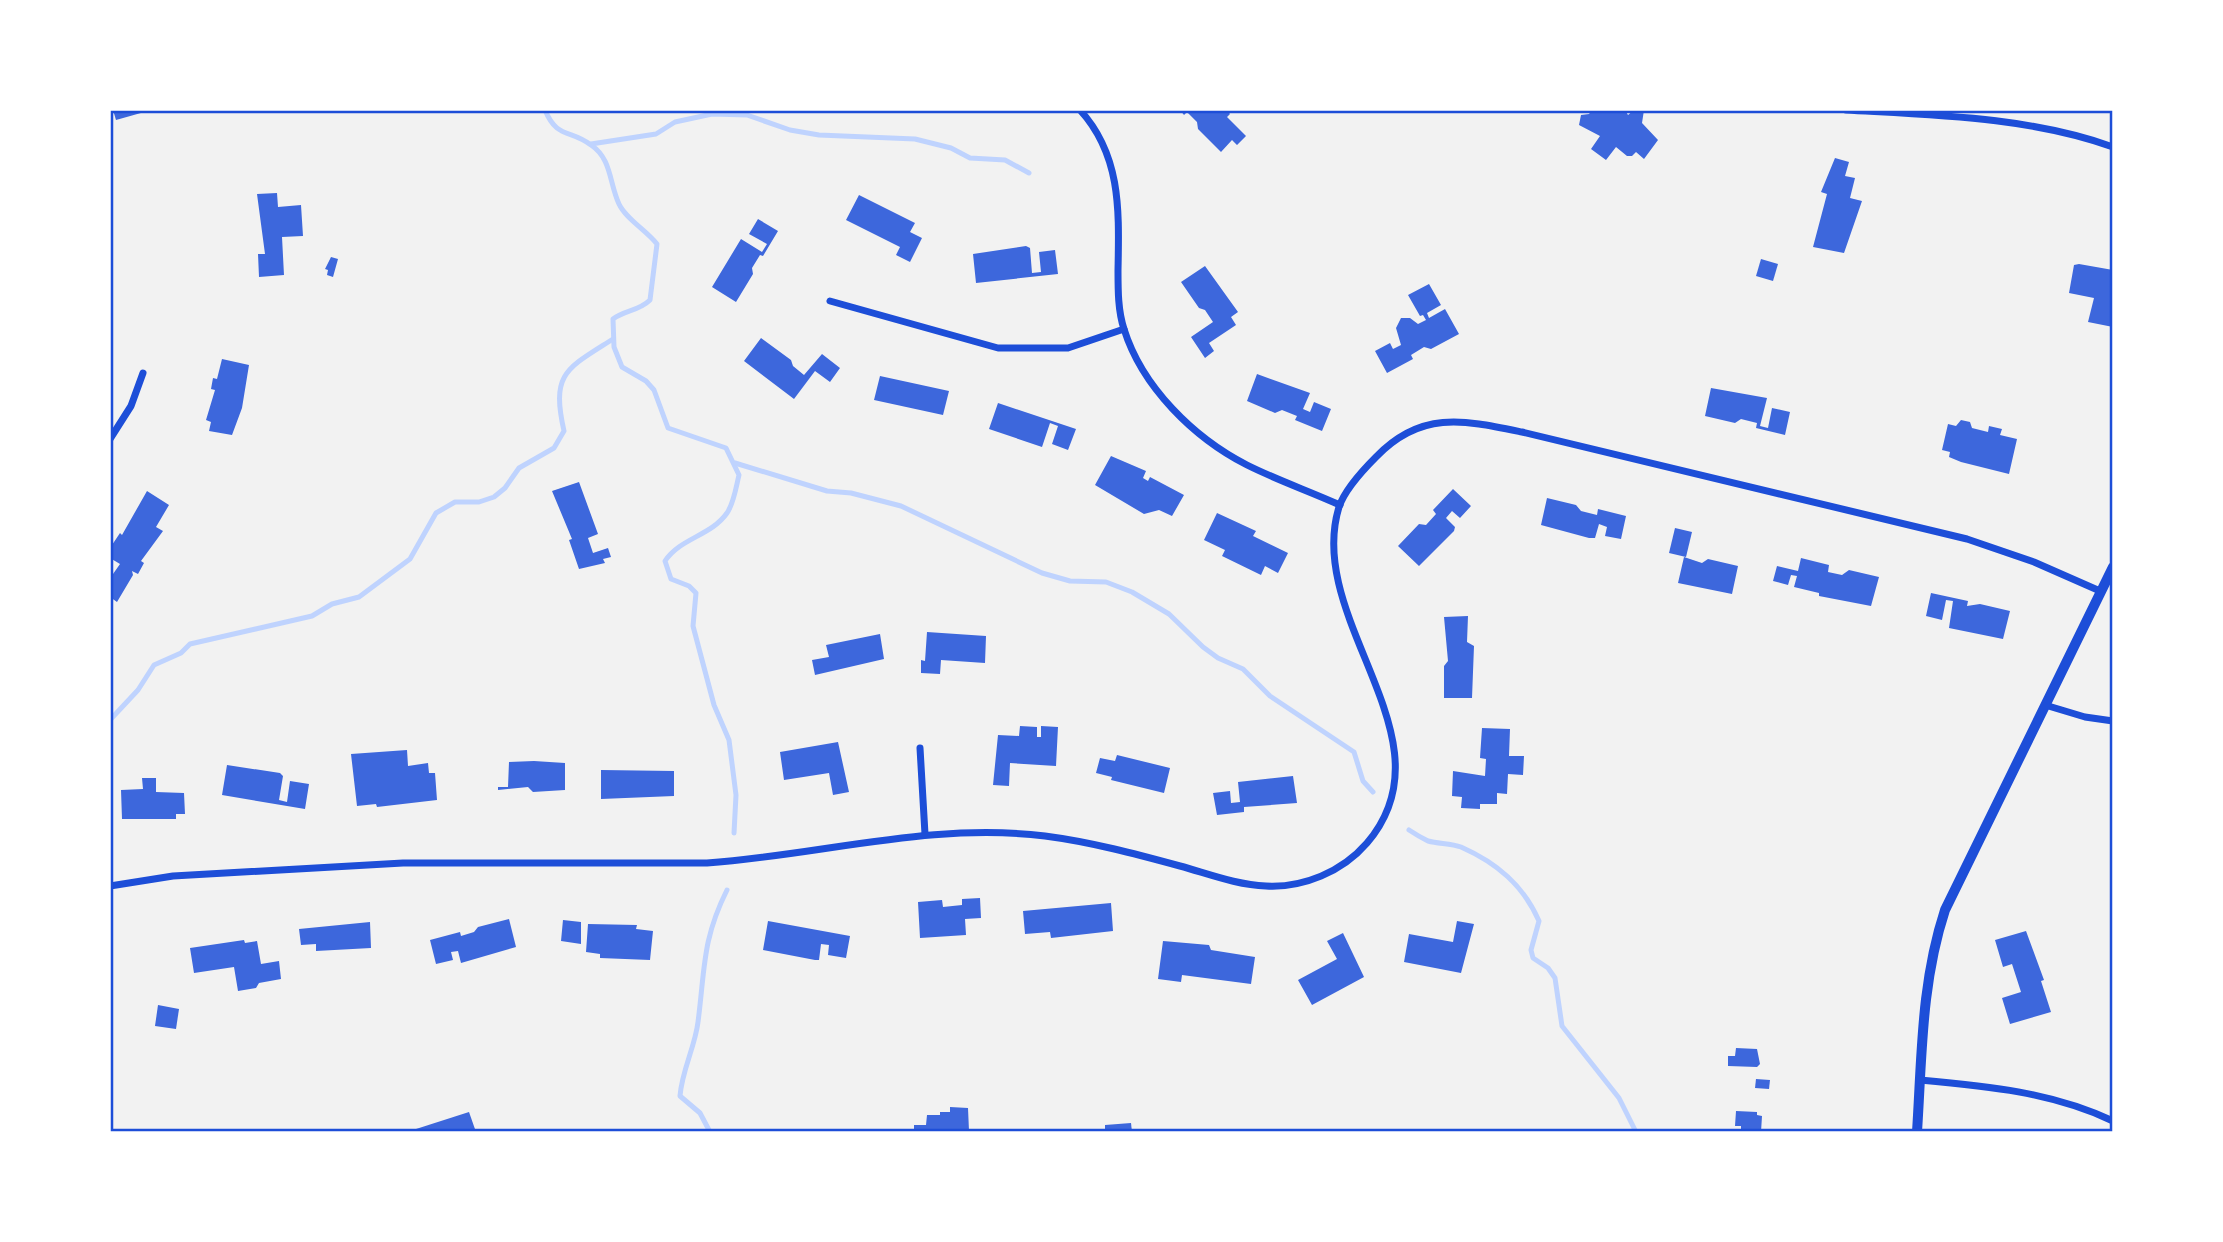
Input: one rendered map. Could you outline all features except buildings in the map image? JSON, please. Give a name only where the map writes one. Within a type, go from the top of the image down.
[{"type":"street","points":[[1080,110],[1107,148],[1115,177],[1120,217],[1120,313],[1124,329],[1147,374],[1176,413],[1205,438],[1246,464],[1340,505]]},
{"type":"street","points":[[1846,110],[2009,124],[2076,136],[2113,147]]},
{"type":"street","points":[[830,301],[998,348],[1068,348],[1124,329]]},
{"type":"street","points":[[110,439],[131,406],[143,373]]},
{"type":"street","points":[[110,886],[173,876],[403,863],[744,860],[925,834],[1002,833],[1079,841],[1257,886],[1308,882],[1347,860],[1365,845],[1385,812],[1392,788],[1395,755],[1391,725],[1337,583],[1335,552],[1340,505],[1370,463],[1404,433],[1421,425],[1461,421],[1522,432],[1967,539],[2034,562],[2100,591]]},
{"type":"street","points":[[1917,1132],[1923,1009],[1931,957],[1941,923],[1965,864],[2113,566]]},
{"type":"street","points":[[2045,705],[2085,717],[2113,721]]},
{"type":"street","points":[[920,748],[925,834]]},
{"type":"street","points":[[1920,1080],[1992,1087],[2039,1096],[2113,1121]]},
{"type":"waterway","points":[[545,110],[559,130],[583,140],[598,151],[606,164],[622,209],[657,244],[650,300],[613,319],[614,347],[622,367],[646,381],[654,390],[668,428],[726,448],[739,475],[727,513],[713,527],[671,553],[665,561],[671,579],[689,586],[696,593],[693,626],[714,705],[729,740],[736,795],[734,833]]},
{"type":"waterway","points":[[591,144],[656,134],[675,122],[712,114],[747,115],[790,130],[819,135],[915,139],[951,148],[970,158],[1005,160],[1029,173]]},
{"type":"waterway","points":[[110,720],[138,690],[154,665],[181,653],[190,644],[312,616],[332,604],[359,597],[410,559],[436,513],[455,502],[479,502],[494,497],[505,488],[519,468],[554,448],[564,431],[560,396],[561,384],[566,374],[573,366],[613,339]]},
{"type":"waterway","points":[[735,463],[827,491],[851,493],[901,506],[1042,573],[1070,581],[1106,582],[1132,592],[1169,614],[1203,647],[1218,658],[1243,669],[1270,696],[1354,752],[1363,781],[1373,792]]},
{"type":"waterway","points":[[1409,830],[1428,841],[1457,846],[1474,853],[1508,876],[1525,896],[1539,921],[1531,950],[1533,958],[1548,968],[1555,978],[1562,1026],[1619,1098],[1636,1132]]},
{"type":"waterway","points":[[710,1132],[700,1113],[680,1096],[696,1031],[709,940],[727,890]]}]
